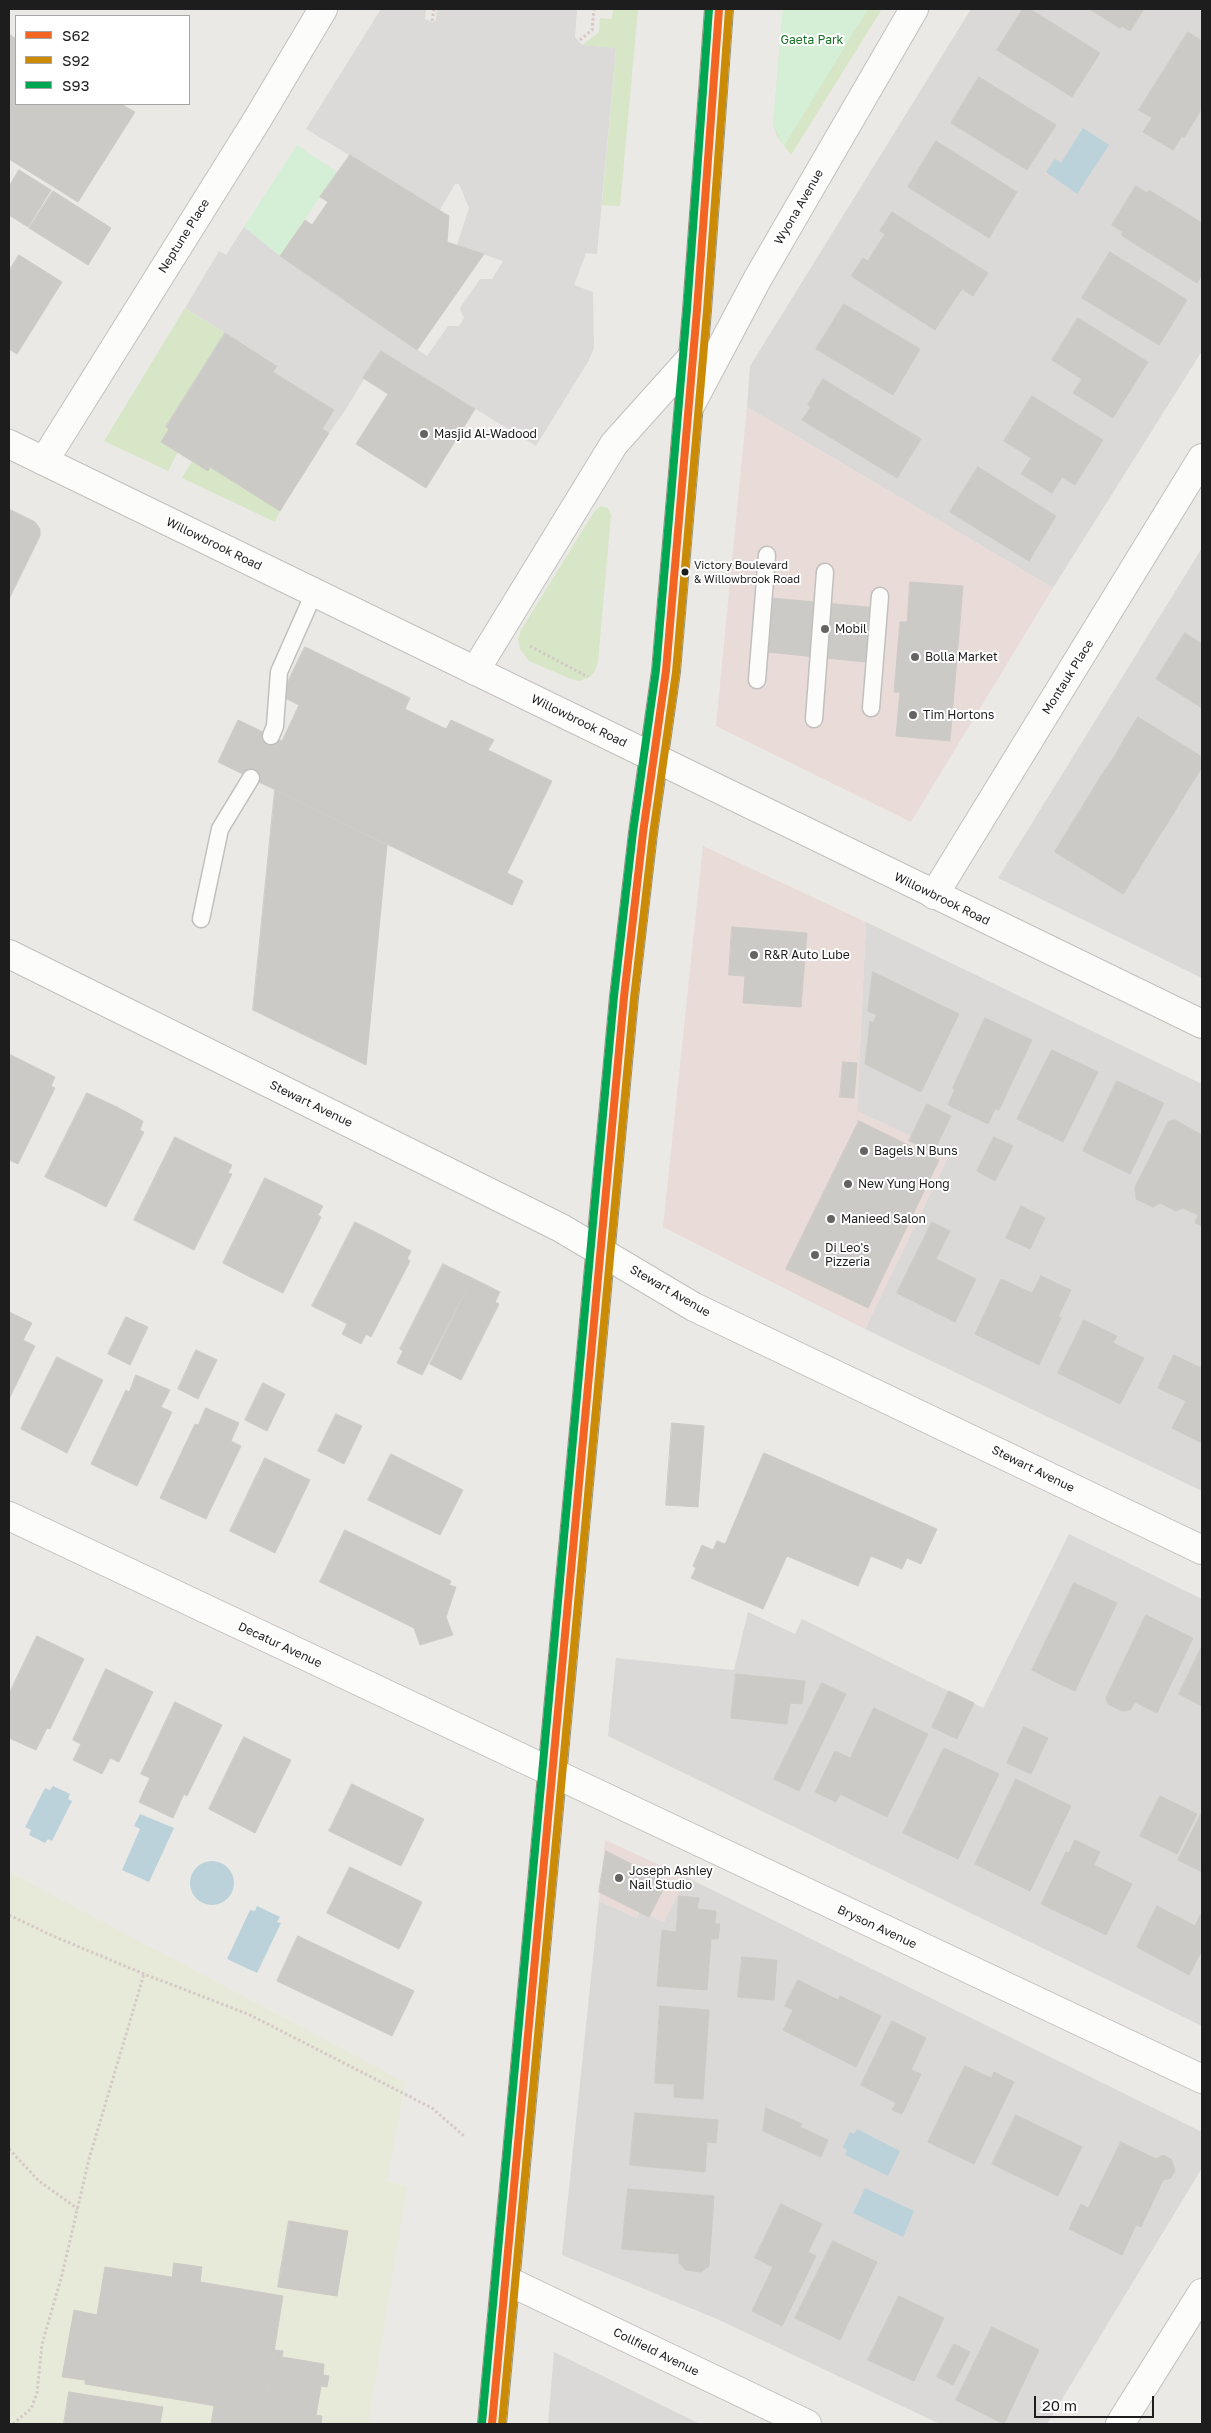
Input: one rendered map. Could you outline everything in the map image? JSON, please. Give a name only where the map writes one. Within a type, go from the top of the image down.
[{"type":"main road","points":[[492,2424],[624,997],[643,833],[666,671],[694,356],[719,9]]},
{"type":"street","name":"Neptune Place","points":[[44,461],[257,120],[323,9]]},
{"type":"street","name":"Wyona Avenue","points":[[689,408],[758,278],[914,9]]},
{"type":"street","points":[[475,671],[614,444],[694,356]]},
{"type":"street","name":"Willowbrook Road","points":[[9,444],[1202,1024]]},
{"type":"street","name":"Montauk Place","points":[[934,895],[1202,458]]},
{"type":"street","name":"Stewart Avenue","points":[[9,954],[561,1228],[694,1307],[1202,1550]]},
{"type":"street","name":"Decatur Avenue","points":[[9,1516],[552,1774]]},
{"type":"street","name":"Bryson Avenue","points":[[552,1774],[1202,2079]]},
{"type":"street","name":"Collfield Avenue","points":[[506,2280],[807,2424]]},
{"type":"street","points":[[1120,2424],[1202,2293]]},
{"type":"lane","points":[[757,680],[768,555]]},
{"type":"lane","points":[[814,719],[825,572]]},
{"type":"lane","points":[[271,736],[275,726],[279,672],[314,593]]},
{"type":"lane","points":[[871,708],[880,596]]},
{"type":"lane","points":[[202,919],[220,829],[250,778]]},
{"type":"path","points":[[432,21],[434,9]]},
{"type":"path","points":[[580,40],[592,30],[594,9]]},
{"type":"path","points":[[529,646],[588,677]]},
{"type":"path","points":[[9,1915],[53,1936],[144,1974],[248,2014],[432,2108],[464,2136]]},
{"type":"path","points":[[13,2424],[31,2409],[37,2393],[42,2344],[78,2209],[89,2159],[144,1974]]},
{"type":"path","points":[[9,2149],[39,2181],[78,2209]]},
{"type":"shaded area","points":[[381,9],[426,9],[425,19],[433,22],[436,20],[437,9],[577,9],[575,37],[582,45],[616,48],[597,254],[586,253],[574,285],[593,292],[594,348],[589,360],[536,446],[381,351],[346,409],[329,433],[322,429],[334,410],[273,372],[277,365],[185,308],[219,251],[226,255],[244,227],[280,256],[427,356],[448,326],[459,326],[464,318],[460,308],[480,279],[492,279],[503,261],[457,245],[469,208],[459,184],[455,184],[440,210],[306,129]]},
{"type":"shaded area","points":[[971,9],[1202,9],[1202,351],[1053,588],[747,407],[750,366]]},
{"type":"shaded area","points":[[747,407],[1053,588],[911,822],[716,726]]},
{"type":"shaded area","points":[[1202,548],[1202,978],[998,878]]},
{"type":"shaded area","points":[[703,846],[866,922],[857,1111],[949,1155],[865,1329],[663,1227]]},
{"type":"shaded area","points":[[866,922],[1202,1084],[1202,1491],[865,1329],[949,1155],[857,1111]]},
{"type":"shaded area","points":[[1069,1534],[1202,1599],[1202,2026],[608,1736],[616,1658],[734,1670],[748,1612],[795,1634],[802,1619],[983,1708]]},
{"type":"shaded area","points":[[605,1840],[686,1877],[664,1922],[639,1911],[637,1918],[599,1901]]},
{"type":"shaded area","points":[[686,1877],[1202,2132],[1202,2168],[1047,2424],[940,2424],[717,2319],[562,2255],[599,1901],[637,1918],[639,1911],[664,1922]]},
{"type":"shaded area","points":[[554,2352],[700,2424],[548,2424]]},
{"type":"green space","points":[[613,9],[638,9],[620,206],[602,205],[616,48],[582,45],[599,32],[600,18],[612,19]]},
{"type":"green space","name":"Gaeta Park","points":[[783,9],[882,9],[791,155],[777,136],[773,124]]},
{"type":"green space","name":"Gaeta Park","points":[[783,9],[868,9],[784,146],[773,124]]},
{"type":"green space","points":[[297,145],[337,172],[280,256],[244,227]]},
{"type":"green space","points":[[185,308],[225,333],[166,427],[169,429],[162,442],[178,452],[168,471],[104,441]]},
{"type":"green space","points":[[192,461],[210,467],[280,511],[275,522],[182,478]]},
{"type":"green space","points":[[601,506],[608,508],[611,515],[598,662],[595,671],[590,677],[579,681],[529,661],[520,649],[518,639],[521,630],[594,512]]},
{"type":"green space","points":[[9,1872],[405,2082],[387,2182],[407,2186],[368,2424],[9,2424]]},
{"type":"water","points":[[1083,128],[1109,145],[1077,194],[1046,172],[1055,159],[1061,163]]},
{"type":"water","points":[[53,1786],[70,1794],[68,1799],[72,1801],[52,1841],[48,1839],[45,1843],[29,1835],[31,1830],[25,1827],[45,1788],[50,1790]]},
{"type":"water","points":[[140,1814],[174,1828],[149,1882],[122,1870],[140,1829],[134,1826]]},
{"type":"water","points":[[208,1861],[216,1861],[228,1867],[234,1883],[228,1899],[216,1905],[208,1905],[196,1899],[190,1887],[190,1879],[196,1867]]},
{"type":"water","points":[[257,1906],[280,1917],[277,1922],[281,1923],[257,1973],[227,1959],[250,1910],[255,1911]]},
{"type":"water","points":[[857,2129],[900,2151],[888,2176],[845,2155],[847,2150],[843,2147],[850,2132],[854,2134]]},
{"type":"water","points":[[865,2188],[914,2211],[903,2237],[853,2213]]},
{"type":"building","points":[[1023,9],[1030,9],[1100,53],[1072,97],[997,50]]},
{"type":"building","points":[[1090,9],[1144,9],[1130,31],[1122,26],[1120,28]]},
{"type":"building","points":[[1188,32],[1202,41],[1202,108],[1184,138],[1182,136],[1173,150],[1143,132],[1152,118],[1139,110]]},
{"type":"building","points":[[9,34],[15,38],[15,105],[123,105],[135,112],[78,202],[9,159]]},
{"type":"building","points":[[979,77],[1056,125],[1027,170],[951,123]]},
{"type":"building","points":[[936,141],[1017,192],[989,238],[908,187]]},
{"type":"building","points":[[350,155],[449,216],[447,242],[484,254],[417,350],[280,256],[305,220],[312,225],[328,202],[320,197]]},
{"type":"building","points":[[19,170],[51,190],[28,227],[9,215],[9,187]]},
{"type":"building","points":[[1136,186],[1147,193],[1149,190],[1202,223],[1202,275],[1197,283],[1121,235],[1123,232],[1112,225]]},
{"type":"building","points":[[53,191],[111,228],[88,265],[29,228]]},
{"type":"building","points":[[892,212],[988,273],[973,296],[962,289],[955,299],[876,248],[885,234],[880,231]]},
{"type":"building","points":[[876,248],[955,299],[935,330],[851,276],[863,258],[868,261]]},
{"type":"building","points":[[1110,252],[1187,300],[1159,345],[1082,298]]},
{"type":"building","points":[[19,255],[62,282],[17,354],[9,349],[9,271]]},
{"type":"building","points":[[844,304],[920,349],[893,395],[816,349]]},
{"type":"building","points":[[1078,318],[1148,362],[1113,418],[1073,393],[1082,379],[1052,360]]},
{"type":"building","points":[[225,333],[277,366],[273,372],[334,410],[322,429],[329,433],[280,511],[210,467],[208,471],[161,442],[169,429],[166,427]]},
{"type":"building","points":[[381,351],[475,409],[426,488],[356,444],[388,394],[363,378]]},
{"type":"building","points":[[823,379],[921,439],[897,478],[802,420],[811,407],[808,405]]},
{"type":"building","points":[[1032,396],[1103,440],[1075,485],[1062,477],[1052,493],[1021,474],[1031,458],[1004,441]]},
{"type":"building","points":[[978,467],[1056,516],[1029,561],[950,512]]},
{"type":"building","points":[[9,509],[35,522],[40,529],[40,536],[9,599]]},
{"type":"building","points":[[910,582],[963,586],[950,741],[896,736],[900,692],[894,692],[900,622],[907,622]]},
{"type":"building","points":[[772,598],[879,608],[875,663],[767,652]]},
{"type":"building","points":[[1185,633],[1202,644],[1202,708],[1156,679]]},
{"type":"building","points":[[305,647],[410,698],[405,709],[446,729],[451,720],[494,740],[488,750],[552,781],[507,873],[523,881],[512,905],[218,762],[238,720],[282,741],[299,705],[281,696]]},
{"type":"building","points":[[1138,717],[1202,757],[1202,768],[1192,783],[1124,740]]},
{"type":"building","points":[[1124,740],[1192,783],[1181,801],[1113,759]]},
{"type":"building","points":[[1113,759],[1181,801],[1169,821],[1100,778]]},
{"type":"building","points":[[1100,778],[1169,821],[1154,844],[1086,801]]},
{"type":"building","points":[[275,790],[387,845],[366,1065],[253,1010]]},
{"type":"building","points":[[1086,801],[1154,844],[1139,869],[1070,827]]},
{"type":"building","points":[[1070,827],[1139,869],[1123,894],[1055,852]]},
{"type":"building","points":[[732,927],[807,933],[801,1007],[743,1003],[745,976],[729,975]]},
{"type":"building","points":[[873,972],[959,1014],[921,1092],[865,1064],[870,1021],[873,1023],[877,1015],[868,1011]]},
{"type":"building","points":[[985,1018],[1032,1040],[999,1110],[995,1109],[988,1124],[948,1105],[955,1089],[953,1088]]},
{"type":"building","points":[[1052,1050],[1098,1072],[1063,1142],[1017,1119]]},
{"type":"building","points":[[9,1054],[27,1063],[9,1101]]},
{"type":"building","points":[[843,1062],[857,1063],[854,1098],[840,1097]]},
{"type":"building","points":[[27,1063],[55,1077],[51,1086],[55,1088],[18,1164],[9,1160],[9,1101]]},
{"type":"building","points":[[1117,1081],[1164,1103],[1130,1174],[1083,1151]]},
{"type":"building","points":[[87,1093],[117,1107],[75,1191],[45,1177]]},
{"type":"building","points":[[927,1104],[951,1116],[933,1153],[909,1141]]},
{"type":"building","points":[[117,1107],[143,1121],[140,1130],[144,1132],[106,1207],[75,1191]]},
{"type":"building","points":[[1175,1120],[1202,1135],[1202,1226],[1195,1223],[1198,1215],[1183,1208],[1176,1211],[1160,1203],[1153,1207],[1136,1199],[1135,1187],[1168,1122]]},
{"type":"building","points":[[859,1121],[939,1160],[868,1308],[786,1269]]},
{"type":"building","points":[[175,1137],[205,1152],[164,1235],[134,1220]]},
{"type":"building","points":[[994,1137],[1013,1146],[995,1181],[977,1171]]},
{"type":"building","points":[[205,1152],[232,1165],[228,1173],[232,1174],[194,1250],[164,1235]]},
{"type":"building","points":[[265,1178],[294,1192],[252,1278],[223,1263]]},
{"type":"building","points":[[294,1192],[323,1206],[318,1215],[321,1217],[283,1293],[252,1278]]},
{"type":"building","points":[[1021,1206],[1045,1218],[1030,1249],[1006,1238]]},
{"type":"building","points":[[355,1222],[383,1236],[340,1320],[312,1306]]},
{"type":"building","points":[[932,1222],[950,1231],[936,1259],[976,1279],[955,1322],[897,1293]]},
{"type":"building","points":[[383,1236],[411,1251],[407,1259],[410,1261],[371,1337],[366,1334],[361,1344],[342,1334],[347,1324],[340,1320]]},
{"type":"building","points":[[443,1264],[472,1278],[422,1375],[397,1363],[403,1351],[400,1349]]},
{"type":"building","points":[[1041,1276],[1071,1290],[1058,1317],[1061,1318],[1039,1365],[975,1334],[1001,1279],[1032,1293]]},
{"type":"building","points":[[472,1278],[500,1292],[495,1302],[499,1304],[461,1380],[430,1364]]},
{"type":"building","points":[[9,1312],[32,1323],[23,1340],[35,1346],[9,1399]]},
{"type":"building","points":[[126,1317],[148,1327],[130,1365],[108,1354]]},
{"type":"building","points":[[1084,1320],[1117,1336],[1113,1343],[1144,1358],[1120,1404],[1058,1373]]},
{"type":"building","points":[[196,1350],[217,1360],[198,1399],[178,1389]]},
{"type":"building","points":[[1174,1355],[1201,1368],[1202,1366],[1202,1443],[1172,1428],[1186,1401],[1158,1388]]},
{"type":"building","points":[[57,1357],[103,1380],[67,1453],[21,1429]]},
{"type":"building","points":[[136,1375],[170,1390],[161,1407],[172,1412],[137,1486],[91,1464],[126,1390],[129,1392]]},
{"type":"building","points":[[263,1383],[285,1394],[267,1431],[245,1420]]},
{"type":"building","points":[[206,1408],[239,1423],[231,1441],[241,1446],[206,1519],[160,1498],[195,1424],[198,1425]]},
{"type":"building","points":[[336,1414],[362,1426],[344,1464],[318,1451]]},
{"type":"building","points":[[672,1423],[704,1426],[698,1507],[666,1505]]},
{"type":"building","points":[[764,1453],[937,1529],[921,1564],[907,1558],[902,1569],[871,1556],[858,1586],[787,1556],[763,1609],[691,1578],[696,1568],[693,1566],[702,1545],[713,1550],[717,1541],[725,1544]]},
{"type":"building","points":[[391,1454],[463,1490],[440,1535],[368,1500]]},
{"type":"building","points":[[265,1458],[310,1480],[275,1553],[230,1531]]},
{"type":"building","points":[[345,1530],[451,1581],[449,1585],[456,1587],[446,1617],[453,1635],[420,1645],[414,1628],[320,1582]]},
{"type":"building","points":[[1074,1583],[1096,1593],[1053,1681],[1032,1670]]},
{"type":"building","points":[[1096,1593],[1117,1603],[1075,1691],[1053,1681]]},
{"type":"building","points":[[1146,1615],[1193,1638],[1157,1713],[1135,1702],[1130,1710],[1122,1711],[1108,1704],[1106,1698]]},
{"type":"building","points":[[37,1636],[84,1659],[50,1729],[47,1728],[36,1750],[9,1738],[9,1694]]},
{"type":"building","points":[[1202,1646],[1202,1706],[1179,1694]]},
{"type":"building","points":[[106,1669],[153,1692],[119,1762],[110,1758],[102,1774],[73,1760],[81,1744],[73,1740]]},
{"type":"building","points":[[736,1674],[805,1681],[802,1704],[790,1703],[787,1724],[731,1718]]},
{"type":"building","points":[[822,1683],[846,1694],[799,1791],[774,1779]]},
{"type":"building","points":[[949,1691],[974,1703],[957,1739],[932,1727]]},
{"type":"building","points":[[175,1702],[222,1725],[187,1796],[184,1794],[173,1818],[139,1802],[150,1778],[141,1774]]},
{"type":"building","points":[[874,1708],[928,1734],[887,1817],[840,1794],[836,1802],[815,1792],[835,1751],[850,1758]]},
{"type":"building","points":[[1024,1727],[1048,1738],[1031,1774],[1007,1763]]},
{"type":"building","points":[[244,1737],[291,1760],[255,1833],[209,1809]]},
{"type":"building","points":[[944,1748],[999,1774],[958,1859],[903,1833]]},
{"type":"building","points":[[1016,1779],[1071,1806],[1030,1891],[975,1864]]},
{"type":"building","points":[[352,1784],[424,1819],[401,1866],[329,1831]]},
{"type":"building","points":[[1160,1796],[1197,1814],[1177,1854],[1140,1836]]},
{"type":"building","points":[[1202,1812],[1202,1872],[1178,1860]]},
{"type":"building","points":[[1075,1840],[1100,1852],[1094,1865],[1132,1884],[1106,1935],[1041,1904],[1066,1852],[1069,1853]]},
{"type":"building","points":[[606,1851],[667,1882],[649,1917],[599,1892]]},
{"type":"building","points":[[350,1867],[422,1902],[399,1949],[327,1913]]},
{"type":"building","points":[[679,1896],[699,1898],[697,1909],[716,1911],[715,1924],[720,1924],[718,1939],[711,1939],[707,1990],[657,1986],[662,1930],[676,1932]]},
{"type":"building","points":[[1157,1906],[1195,1926],[1202,1911],[1202,1950],[1189,1975],[1137,1947]]},
{"type":"building","points":[[298,1936],[414,1991],[392,2036],[277,1981]]},
{"type":"building","points":[[742,1957],[777,1960],[774,2000],[738,1997]]},
{"type":"building","points":[[798,1980],[838,2000],[840,1996],[881,2016],[856,2067],[783,2030],[793,2010],[785,2006]]},
{"type":"building","points":[[660,2006],[709,2010],[703,2099],[674,2097],[674,2084],[655,2083]]},
{"type":"building","points":[[892,2021],[926,2038],[911,2070],[921,2074],[902,2114],[892,2110],[896,2103],[861,2085]]},
{"type":"building","points":[[965,2066],[991,2078],[994,2072],[1014,2082],[974,2164],[928,2142]]},
{"type":"building","points":[[766,2108],[802,2124],[800,2127],[828,2140],[821,2157],[763,2131]]},
{"type":"building","points":[[635,2113],[718,2120],[716,2143],[707,2142],[705,2172],[630,2165]]},
{"type":"building","points":[[1016,2115],[1082,2147],[1058,2196],[992,2164]]},
{"type":"building","points":[[1121,2142],[1156,2159],[1163,2155],[1171,2159],[1175,2170],[1171,2178],[1163,2180],[1141,2227],[1136,2225],[1122,2255],[1069,2229],[1081,2204],[1088,2208]]},
{"type":"building","points":[[628,2189],[714,2196],[709,2266],[701,2272],[686,2270],[679,2263],[679,2254],[622,2249]]},
{"type":"building","points":[[781,2204],[822,2224],[808,2252],[816,2256],[782,2326],[752,2311],[773,2267],[755,2258]]},
{"type":"building","points":[[289,2221],[348,2231],[337,2296],[278,2287]]},
{"type":"building","points":[[833,2241],[877,2262],[840,2340],[795,2318]]},
{"type":"building","points":[[174,2263],[202,2267],[200,2282],[283,2296],[264,2414],[85,2384],[85,2380],[62,2377],[74,2310],[97,2315],[105,2267],[172,2277]]},
{"type":"building","points":[[899,2296],[944,2318],[914,2381],[868,2360]]},
{"type":"building","points":[[992,2327],[1039,2350],[1004,2424],[956,2400]]},
{"type":"building","points":[[954,2344],[970,2352],[953,2385],[937,2377]]},
{"type":"building","points":[[275,2350],[283,2351],[282,2357],[324,2364],[323,2375],[329,2376],[327,2387],[321,2386],[316,2415],[322,2416],[321,2424],[211,2424],[214,2406],[264,2414]]},
{"type":"building","points":[[69,2392],[163,2407],[160,2424],[64,2424]]},
{"type":"transit line","name":"S93","points":[[482,2423],[614,996],[633,832],[656,670],[687,309],[709,9]]},
{"type":"transit line","name":"S62","points":[[492,2424],[624,997],[643,833],[666,671],[697,310],[719,9]]},
{"type":"transit line","name":"S92","points":[[502,2424],[634,998],[653,834],[676,672],[707,311],[729,10]]},
{"type":"place","name":"Masjid Al-Wadood","points":[[424,434]]},
{"type":"place","name":"Victory Boulevard & Willowbrook Road","points":[[685,572]]},
{"type":"place","name":"Mobil","points":[[825,629]]},
{"type":"place","name":"Bolla Market","points":[[915,657]]},
{"type":"place","name":"Tim Hortons","points":[[913,715]]},
{"type":"place","name":"R&R Auto Lube","points":[[754,955]]},
{"type":"place","name":"Bagels N Buns","points":[[864,1151]]},
{"type":"place","name":"New Yung Hong","points":[[848,1184]]},
{"type":"place","name":"Manieed Salon","points":[[831,1219]]},
{"type":"place","name":"Di Leo's Pizzeria","points":[[815,1255]]},
{"type":"place","name":"Joseph Ashley Nail Studio","points":[[619,1878]]}]
